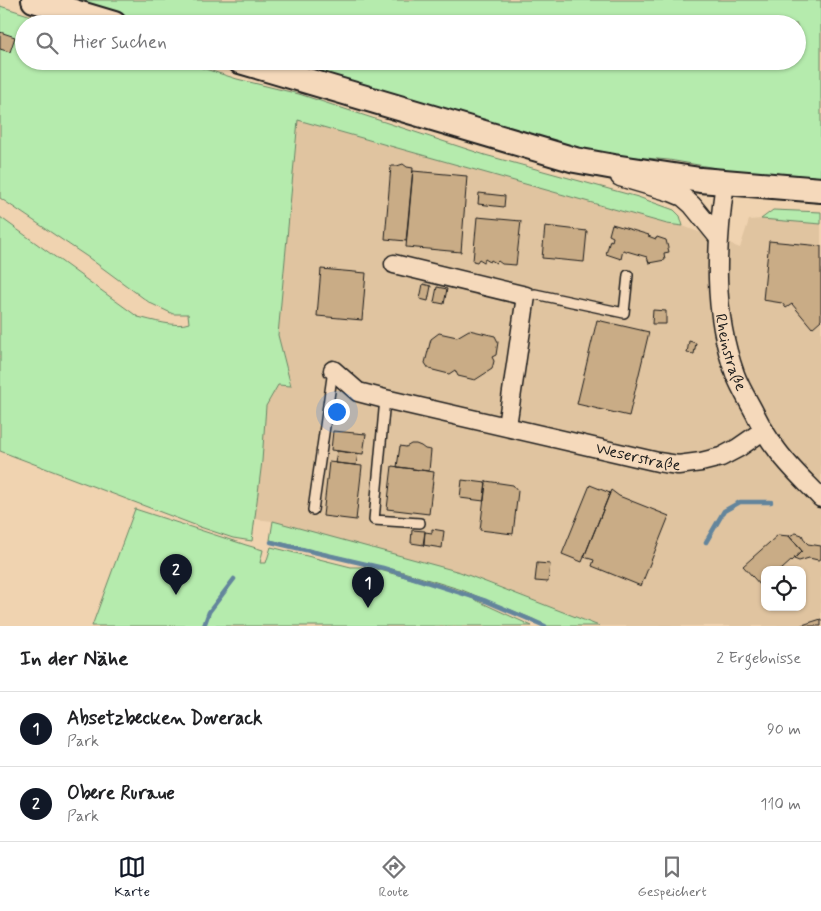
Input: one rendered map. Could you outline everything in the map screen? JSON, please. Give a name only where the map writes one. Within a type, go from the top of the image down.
[{"type":"main road","points":[[38,1],[84,15]]},
{"type":"main road","points":[[270,70],[575,160],[694,179],[821,190]]},
{"type":"street","points":[[575,160],[585,167],[683,197],[692,205],[718,237]]},
{"type":"street","name":"Rheinstraße","points":[[726,182],[718,237],[719,306],[725,340],[735,375],[773,446],[821,498]]},
{"type":"street","points":[[394,264],[526,296],[507,426]]},
{"type":"street","name":"Weserstraße","points":[[333,370],[358,392],[658,462],[678,465],[721,457],[764,430]]},
{"type":"lane","points":[[526,296],[534,294],[624,313],[628,275]]},
{"type":"lane","points":[[313,510],[333,370]]},
{"type":"lane","points":[[385,399],[374,520],[420,523]]},
{"type":"shaded area","points":[[298,120],[667,224],[683,226],[740,248],[749,220],[761,219],[821,224],[821,626],[599,626],[460,572],[273,521],[255,519],[266,406],[278,385],[291,386],[278,335]]},
{"type":"green space","points":[[73,0],[821,0],[821,178],[722,169],[669,160],[565,151],[299,70],[806,70],[806,15],[120,15]]},
{"type":"green space","points":[[0,6],[28,15],[15,15],[15,70],[208,70],[299,94],[485,155],[638,197],[674,210],[680,216],[683,226],[667,224],[298,120],[278,335],[291,386],[278,385],[266,406],[262,461],[252,541],[233,538],[200,527],[0,451],[0,217],[138,317],[178,325],[189,323],[188,314],[173,314],[150,303],[89,258],[0,198]]},
{"type":"green space","points":[[773,210],[821,212],[821,224],[761,219]]},
{"type":"green space","points":[[135,509],[263,550],[260,563],[266,563],[271,547],[351,567],[369,567],[456,591],[532,626],[92,626]]},
{"type":"green space","points":[[273,521],[460,572],[599,626],[546,626],[462,590],[400,571],[270,540]]},
{"type":"building","points":[[0,32],[15,37],[10,52],[0,49]]},
{"type":"building","points":[[403,164],[413,168],[406,241],[385,239],[391,166]]},
{"type":"building","points":[[413,171],[467,176],[461,252],[406,247]]},
{"type":"building","points":[[479,193],[505,196],[504,207],[478,204]]},
{"type":"building","points":[[477,217],[521,221],[516,265],[502,264],[498,261],[496,263],[491,260],[490,262],[485,259],[484,262],[479,259],[477,262],[473,261]]},
{"type":"building","points":[[612,224],[649,235],[656,239],[657,237],[666,240],[669,252],[664,253],[665,260],[649,263],[647,257],[623,250],[621,259],[606,254],[610,240],[612,241],[613,237],[609,235]]},
{"type":"building","points":[[545,226],[587,231],[584,262],[542,258]]},
{"type":"building","points":[[769,241],[821,246],[821,320],[812,328],[792,304],[786,308],[782,303],[763,300]]},
{"type":"building","points":[[321,269],[366,273],[362,320],[317,316]]},
{"type":"building","points":[[423,284],[431,286],[428,301],[420,299]]},
{"type":"building","points":[[437,287],[447,289],[444,304],[434,302]]},
{"type":"building","points":[[653,310],[666,311],[666,324],[652,324]]},
{"type":"building","points":[[597,320],[649,332],[629,416],[577,404]]},
{"type":"building","points":[[469,330],[495,336],[498,342],[496,355],[492,357],[494,361],[492,369],[475,380],[458,376],[455,370],[449,374],[429,369],[425,363],[431,339],[439,333],[457,337]]},
{"type":"building","points":[[689,341],[696,343],[694,354],[687,353]]},
{"type":"building","points":[[333,431],[366,434],[363,454],[331,450]]},
{"type":"building","points":[[411,444],[431,450],[429,471],[397,467],[400,446],[406,447]]},
{"type":"building","points":[[337,451],[358,454],[356,465],[335,463]]},
{"type":"building","points":[[329,462],[362,466],[356,520],[323,516]]},
{"type":"building","points":[[392,466],[434,472],[429,514],[387,509]]},
{"type":"building","points":[[462,480],[486,483],[484,501],[460,498]]},
{"type":"building","points":[[486,481],[513,485],[518,491],[513,534],[480,530]]},
{"type":"building","points":[[590,485],[610,493],[582,562],[562,554]]},
{"type":"building","points":[[611,490],[619,496],[669,516],[641,586],[592,566],[594,560],[584,557]]},
{"type":"building","points":[[432,529],[444,531],[442,548],[423,545],[425,532],[432,533]]},
{"type":"building","points":[[412,530],[425,531],[424,545],[411,543]]},
{"type":"building","points":[[796,533],[802,535],[808,544],[821,546],[821,559],[809,558],[799,561],[794,559],[802,551],[789,536]]},
{"type":"building","points":[[778,535],[789,536],[802,551],[785,566],[761,566],[761,586],[743,566]]},
{"type":"building","points":[[537,563],[550,564],[548,582],[535,581]]},
{"type":"building","points":[[821,619],[821,626],[799,626]]},
{"type":"waterway","points":[[706,542],[724,511],[740,502],[771,502]]},
{"type":"waterway","points":[[271,542],[383,568],[486,601],[545,626]]},
{"type":"waterway","points":[[204,626],[209,612],[234,579]]},
{"type":"place","name":"Obere Ruraue","points":[[176,595]]},
{"type":"place","name":"Absetzbecken Doverack","points":[[368,608]]}]
